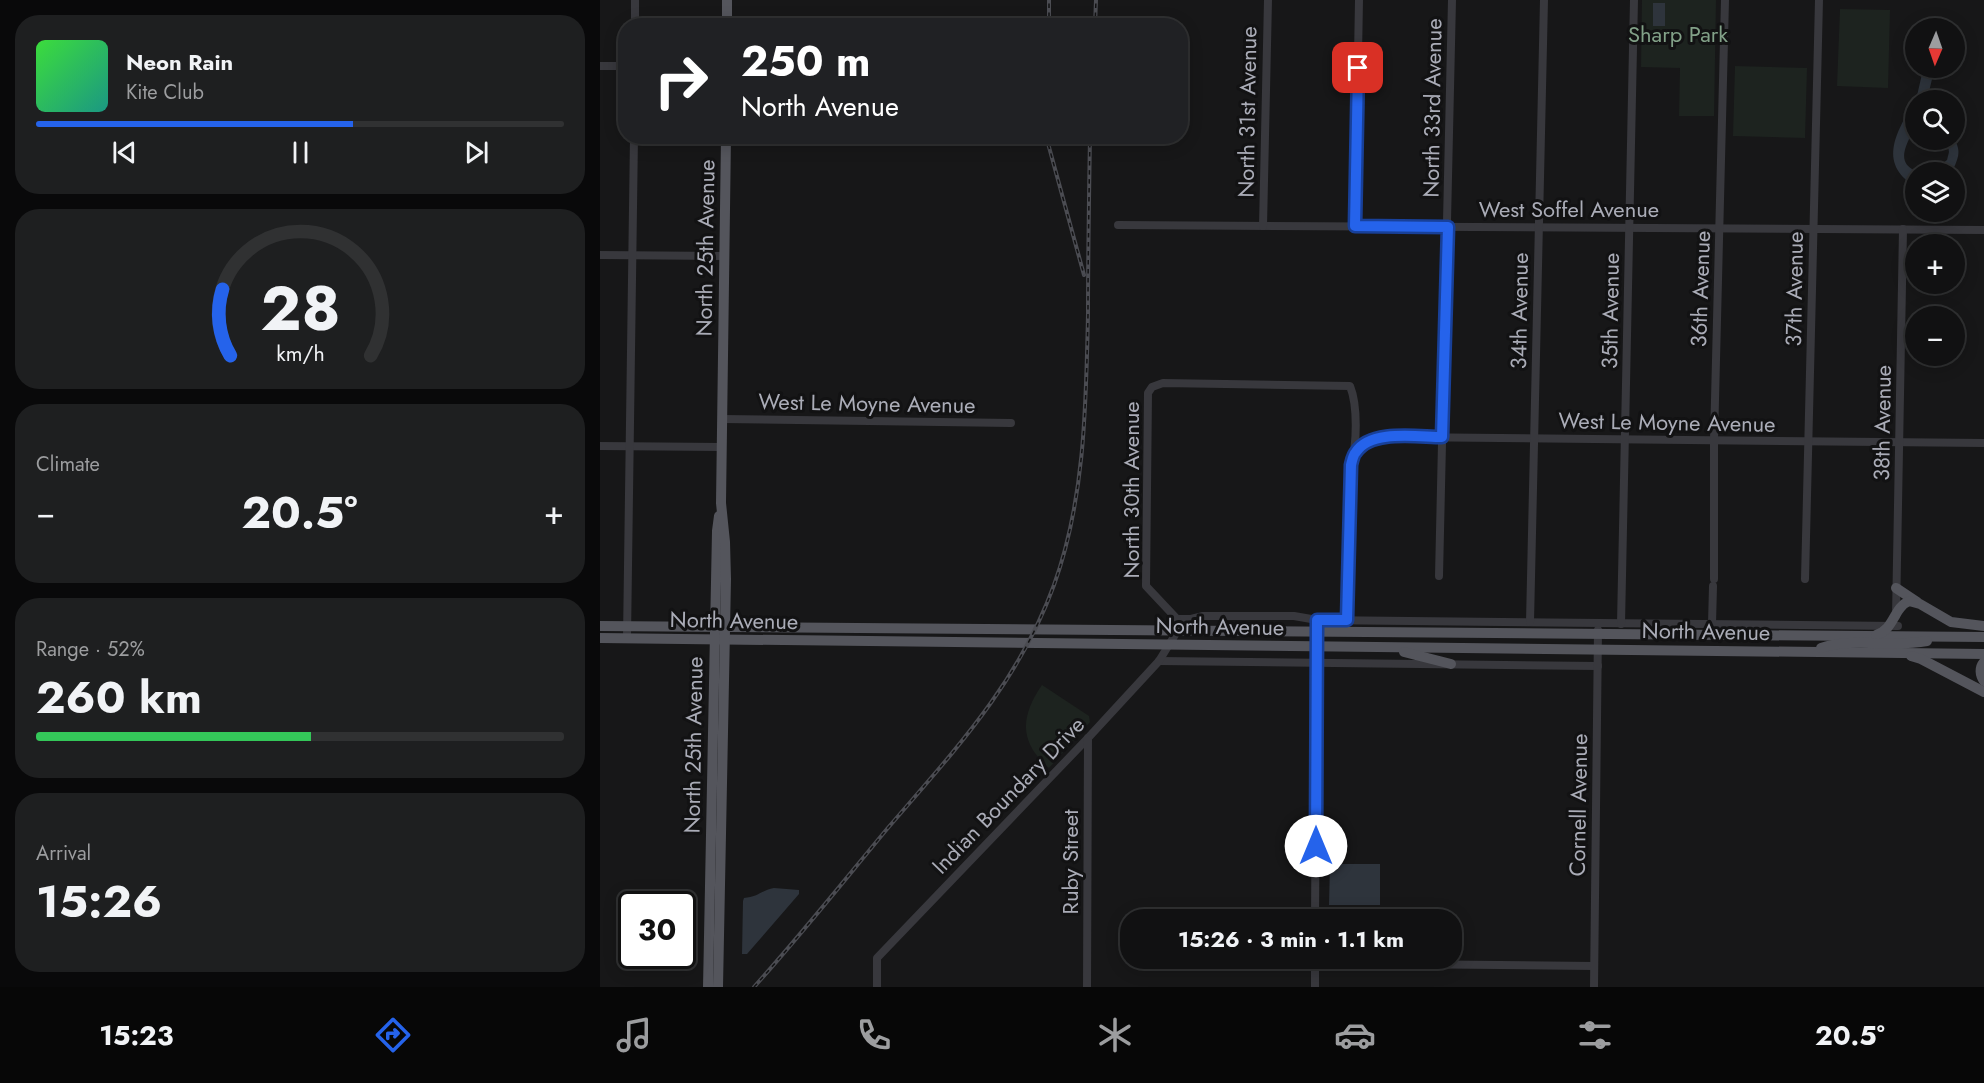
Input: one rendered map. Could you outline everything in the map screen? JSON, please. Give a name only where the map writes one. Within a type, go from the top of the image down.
[{"type":"main road","points":[[727,0],[727,18]]},
{"type":"main road","name":"North 25th Avenue","points":[[708,987],[725,542],[721,504],[726,144]]},
{"type":"main road","points":[[1896,588],[1951,622],[1984,626]]},
{"type":"main road","points":[[1873,636],[1895,623],[1900,607],[1904,604],[1909,601],[1920,604]]},
{"type":"main road","points":[[1439,618],[1442,627],[1455,632]]},
{"type":"main road","points":[[1384,632],[1393,621]]},
{"type":"main road","points":[[1895,623],[1902,630],[1917,636]]},
{"type":"main road","name":"North Avenue","points":[[600,626],[1317,625],[1384,632],[1598,629],[1984,637]]},
{"type":"main road","points":[[812,627],[812,641]]},
{"type":"main road","points":[[865,627],[865,642]]},
{"type":"main road","points":[[1809,652],[1836,644],[1907,645],[1951,637]]},
{"type":"main road","name":"North Avenue","points":[[600,638],[1984,654]]},
{"type":"main road","points":[[1380,647],[1451,663]]},
{"type":"main road","points":[[1902,653],[1921,659],[1984,693]]},
{"type":"main road","points":[[1984,662],[1981,665],[1980,674],[1984,681]]},
{"type":"main road","name":"North 25th Avenue","points":[[716,797],[718,987]]},
{"type":"street","points":[[635,0],[635,18]]},
{"type":"street","name":"North 31st Avenue","points":[[1263,225],[1268,0]]},
{"type":"street","points":[[1355,226],[1359,0]]},
{"type":"street","name":"North 33rd Avenue","points":[[1439,576],[1452,0]]},
{"type":"street","name":"34th Avenue","points":[[1530,622],[1544,0]]},
{"type":"street","name":"35th Avenue","points":[[1621,624],[1634,0]]},
{"type":"street","name":"36th Avenue","points":[[1712,624],[1714,440],[1725,0]]},
{"type":"street","name":"37th Avenue","points":[[1805,579],[1819,0]]},
{"type":"street","points":[[600,66],[618,66]]},
{"type":"street","points":[[627,638],[634,144]]},
{"type":"street","name":"West Soffel Avenue","points":[[1118,225],[1984,230]]},
{"type":"street","name":"38th Avenue","points":[[1895,623],[1903,229]]},
{"type":"street","points":[[600,255],[724,256]]},
{"type":"street","name":"North 30th Avenue","points":[[1178,624],[1146,586],[1148,393],[1152,387],[1162,383],[1350,386],[1355,397],[1355,453]]},
{"type":"street","name":"West Le Moyne Avenue","points":[[722,419],[1011,423]]},
{"type":"street","name":"West Le Moyne Avenue","points":[[1355,453],[1364,443],[1377,437],[1984,443]]},
{"type":"street","points":[[600,446],[722,447]]},
{"type":"street","points":[[1347,620],[1351,465],[1355,453]]},
{"type":"street","name":"North Avenue","points":[[1317,625],[1347,620],[1393,621],[1439,618],[1530,622],[1598,629],[1621,624],[1895,623]]},
{"type":"street","name":"Indian Boundary Drive","points":[[877,987],[877,958],[1159,661],[1178,624]]},
{"type":"street","points":[[1315,909],[1317,625]]},
{"type":"street","name":"Cornell Avenue","points":[[1594,987],[1598,629]]},
{"type":"street","name":"North Avenue","points":[[1159,661],[1598,666]]},
{"type":"street","name":"Ruby Street","points":[[1087,987],[1088,738]]},
{"type":"street","points":[[1462,965],[1594,966]]},
{"type":"street","points":[[1315,969],[1315,987]]},
{"type":"green space","name":"Sharp Park","points":[[1642,0],[1716,0],[1714,116],[1679,116],[1680,68],[1641,67]]},
{"type":"green space","points":[[1840,9],[1890,10],[1888,88],[1837,86]]},
{"type":"green space","points":[[1735,66],[1807,68],[1805,138],[1733,136]]},
{"type":"green space","points":[[1042,685],[1089,716],[1090,722],[1049,768],[1032,749],[1026,729],[1030,708]]},
{"type":"shaded area","points":[[1653,3],[1665,3],[1665,26],[1653,26]]},
{"type":"shaded area","points":[[1921,78],[1932,78],[1929,90],[1918,90]]},
{"type":"shaded area","points":[[1905,118],[1905,178],[1896,167],[1893,156],[1897,134]]},
{"type":"shaded area","points":[[1949,150],[1958,150],[1956,162],[1944,162]]},
{"type":"shaded area","points":[[1330,864],[1380,864],[1380,905],[1329,905]]},
{"type":"shaded area","points":[[774,888],[799,890],[799,894],[747,954],[742,954],[744,898]]},
{"type":"railway","points":[[1049,0],[1049,18]]},
{"type":"railway","points":[[1095,18],[1096,0]]},
{"type":"railway","points":[[1048,144],[1084,275]]},
{"type":"railway","points":[[754,987],[805,929],[982,715],[1022,654],[1054,585],[1072,519],[1085,417],[1090,144]]},
{"type":"route","points":[[1316,846],[1317,620],[1347,620],[1351,465],[1355,453],[1364,443],[1377,437],[1442,437],[1448,227],[1355,226],[1358,68]]}]
